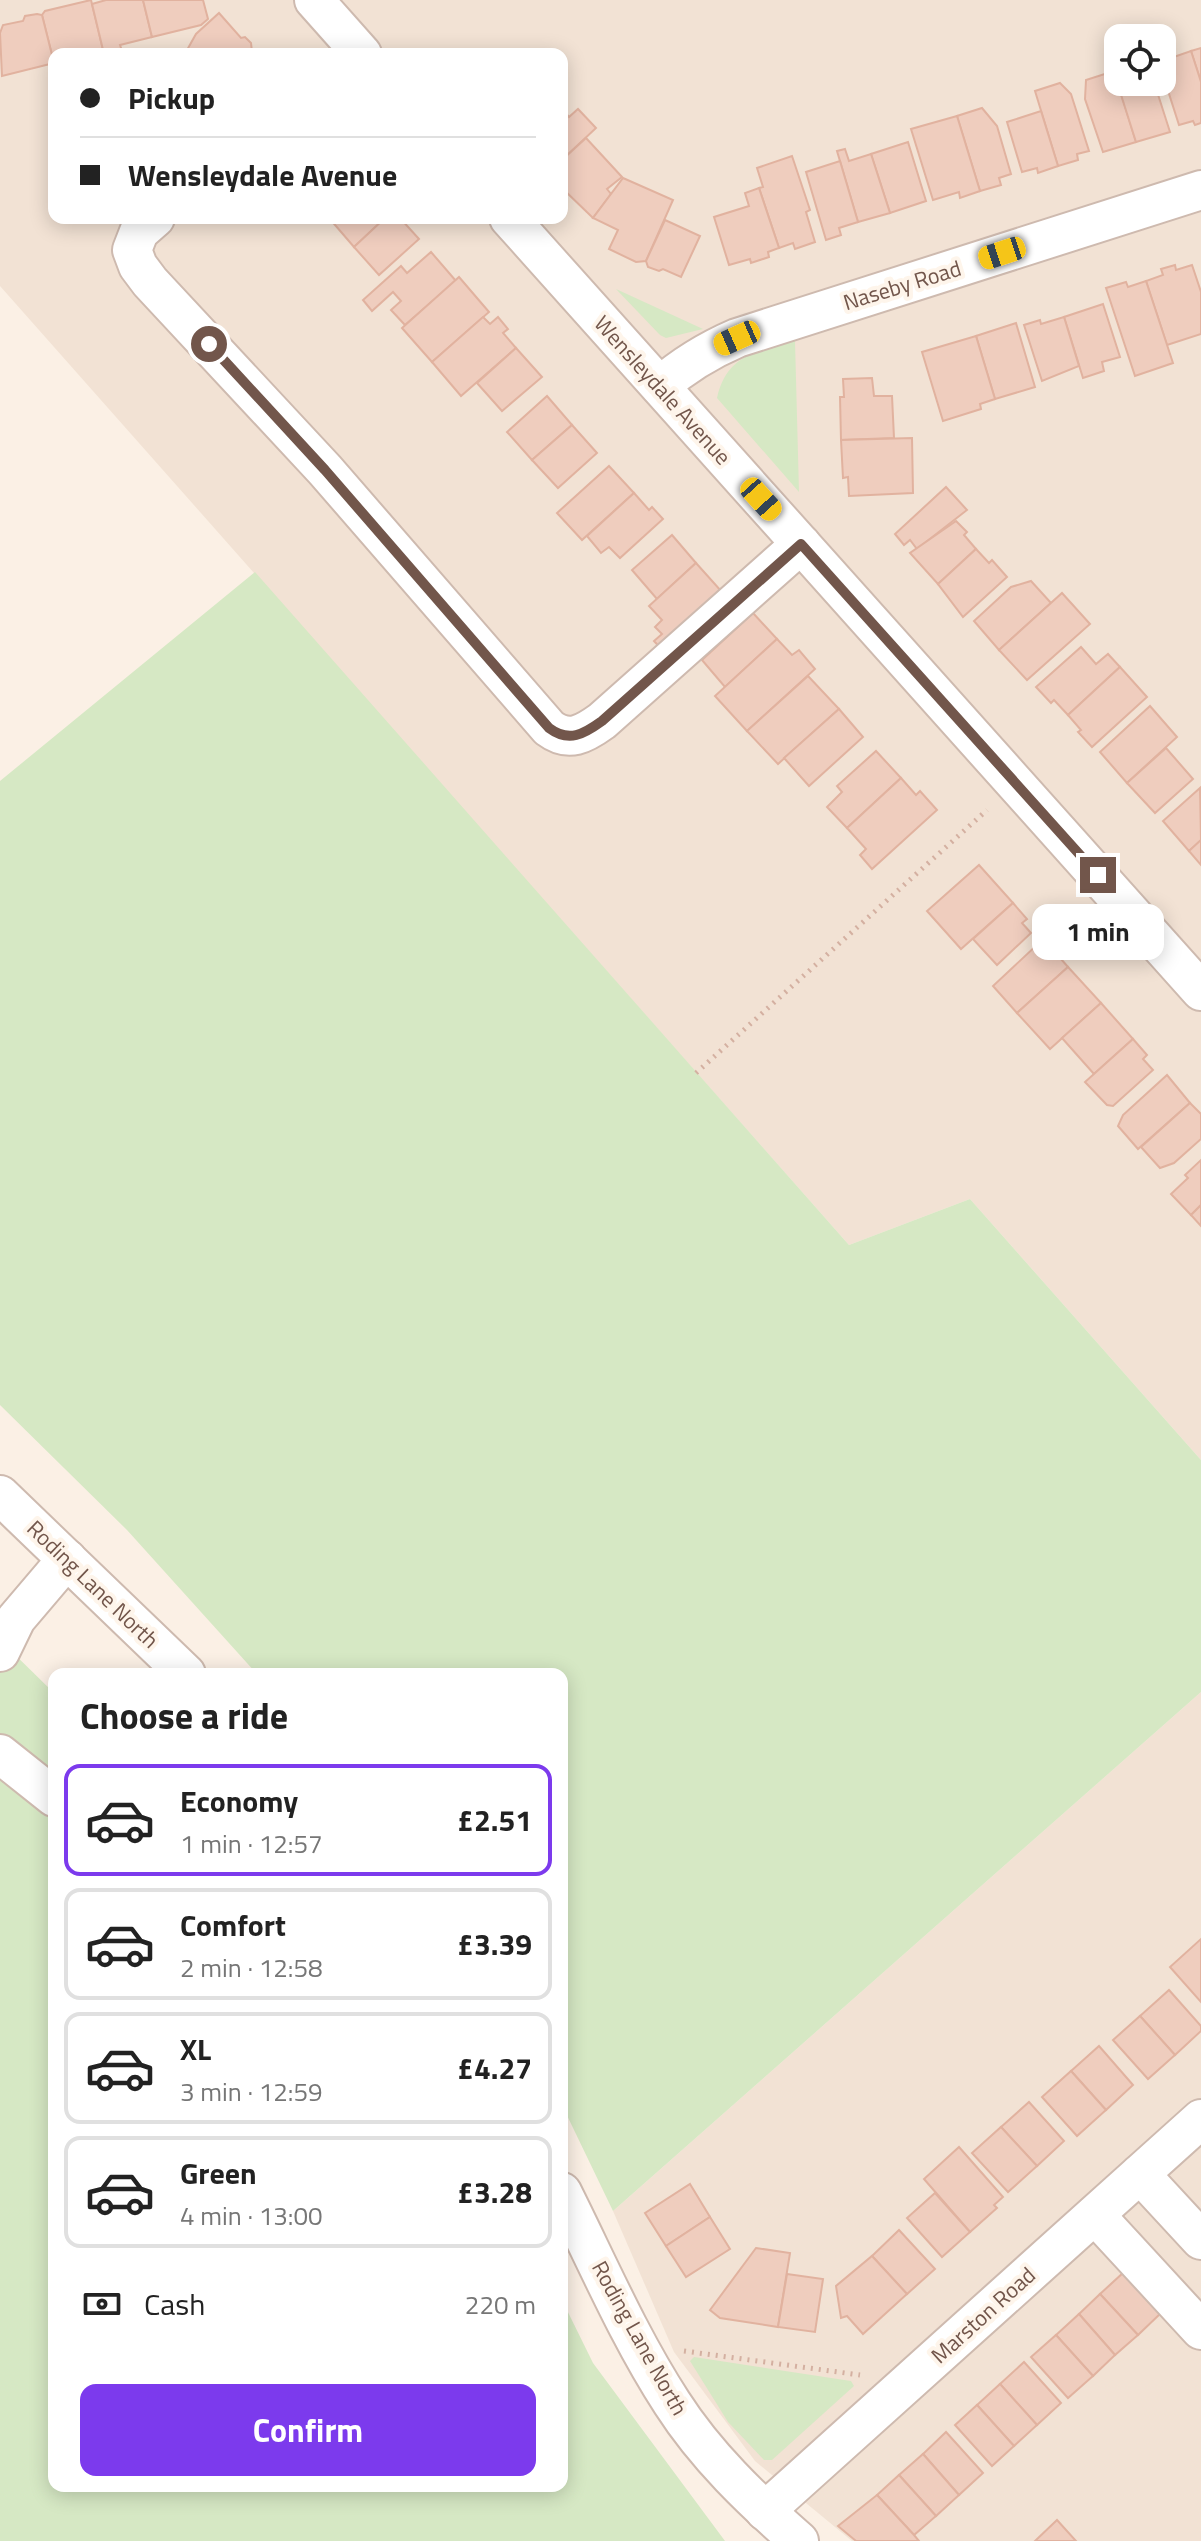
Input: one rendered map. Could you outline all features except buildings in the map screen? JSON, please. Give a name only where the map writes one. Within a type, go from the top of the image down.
[{"type":"street","points":[[314,0],[350,48]]},
{"type":"street","name":"Naseby Road","points":[[660,386],[682,366],[737,338],[1201,190]]},
{"type":"street","points":[[148,224],[139,232],[132,250],[138,266],[150,282],[325,470],[558,735],[576,736],[602,721],[801,544]]},
{"type":"street","name":"Wensleydale Avenue","points":[[514,224],[1201,991]]},
{"type":"street","name":"Roding Lane North","points":[[0,1495],[180,1668]]},
{"type":"street","points":[[0,1652],[16,1619],[67,1559]]},
{"type":"street","points":[[0,1754],[48,1792]]},
{"type":"street","name":"Marston Road","points":[[765,2511],[1201,2119]]},
{"type":"street","points":[[1140,2174],[1201,2240]]},
{"type":"street","name":"Roding Lane North","points":[[568,2204],[672,2404],[713,2458],[799,2541]]},
{"type":"street","points":[[1095,2215],[1201,2330]]},
{"type":"path","points":[[696,1073],[1016,783]]},
{"type":"path","points":[[639,2345],[909,2382]]},
{"type":"shaded area","points":[[0,0],[1201,0],[1201,1460],[970,1199],[849,1245],[0,286]]},
{"type":"shaded area","points":[[1201,1692],[1201,2541],[852,2541],[755,2461],[674,2352],[613,2211]]},
{"type":"green space","points":[[616,289],[703,329],[666,338]]},
{"type":"green space","points":[[795,341],[799,492],[717,398],[728,372],[736,364],[756,352]]},
{"type":"green space","points":[[255,572],[849,1245],[970,1199],[1201,1460],[1201,1692],[613,2211],[568,2117],[568,1668],[252,1668],[127,1530],[0,1405],[0,781]]},
{"type":"green space","points":[[0,1640],[48,1687],[48,2492],[568,2492],[568,2312],[593,2363],[725,2541],[0,2541]]},
{"type":"green space","points":[[694,2357],[851,2381],[854,2386],[772,2460],[764,2460],[728,2422],[690,2361]]},
{"type":"route","points":[[209,344],[325,470],[558,735],[576,736],[602,721],[801,544],[1098,875]]}]
